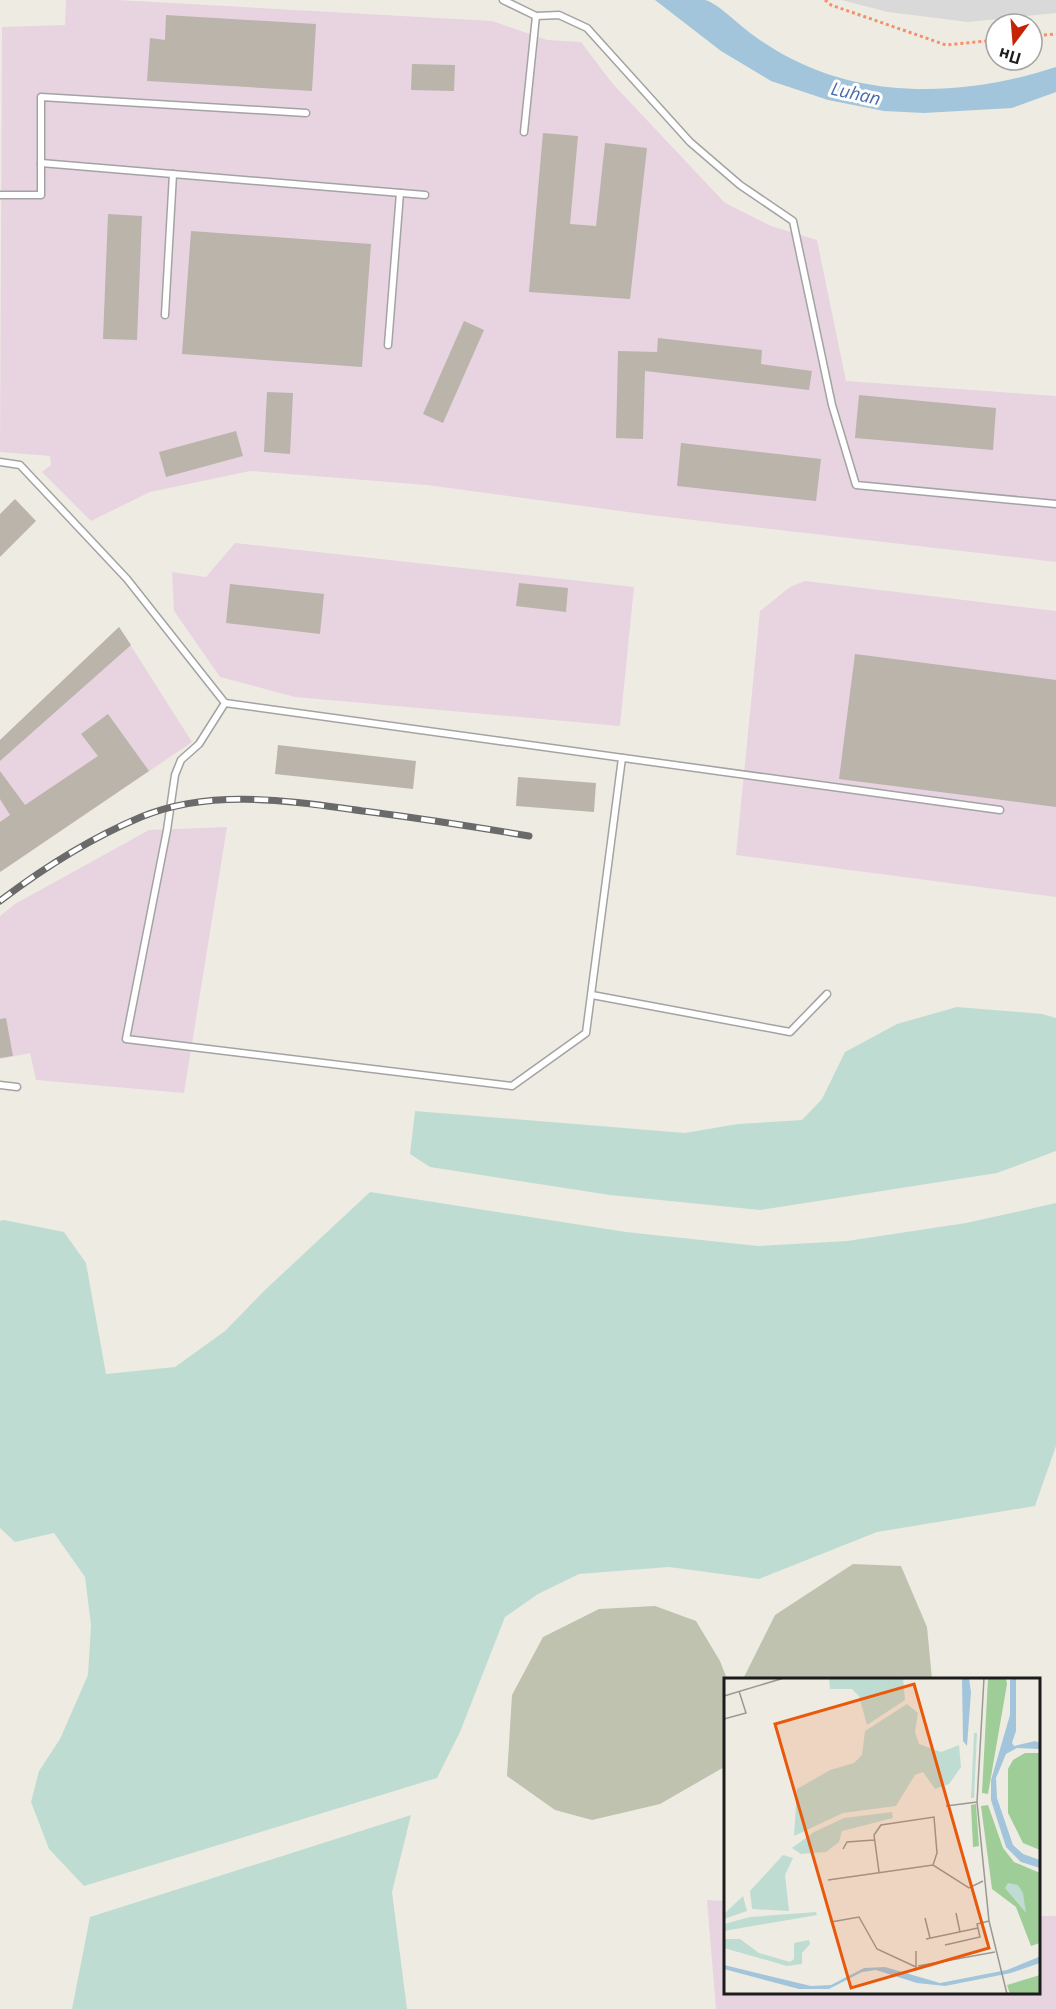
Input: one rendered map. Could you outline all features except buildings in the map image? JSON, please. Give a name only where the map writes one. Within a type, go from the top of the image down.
[{"type":"lane","points":[[503,0],[536,16],[559,15],[587,28],[690,142],[740,185],[793,221],[832,405],[856,485],[1056,504]]},
{"type":"lane","points":[[524,132],[536,16]]},
{"type":"lane","points":[[0,195],[41,195],[41,97],[306,113]]},
{"type":"lane","points":[[41,163],[425,195]]},
{"type":"lane","points":[[165,315],[173,174]]},
{"type":"lane","points":[[388,345],[400,193]]},
{"type":"lane","points":[[0,462],[20,465],[127,579],[225,703],[1000,810]]},
{"type":"lane","points":[[225,703],[199,744],[181,760],[175,775],[167,830],[126,1039],[512,1086],[586,1033],[622,758]]},
{"type":"lane","points":[[592,995],[790,1032],[827,994]]},
{"type":"lane","points":[[0,1085],[17,1087]]},
{"type":"path","points":[[825,0],[831,5],[946,45],[984,41]]},
{"type":"shaded area","points":[[66,0],[118,0],[492,21],[547,40],[581,42],[612,83],[725,203],[771,226],[817,240],[846,381],[1056,396],[1056,562],[650,515],[427,485],[250,471],[150,492],[91,521],[42,472],[51,465],[50,456],[0,452],[2,27],[65,25]]},
{"type":"shaded area","points":[[841,0],[1056,0],[1056,13],[984,12],[984,20],[968,22],[888,12]]},
{"type":"shaded area","points":[[235,543],[634,587],[620,726],[295,697],[220,677],[174,611],[172,572],[206,577]]},
{"type":"shaded area","points":[[805,581],[1056,611],[1056,897],[736,855],[760,611],[790,587]]},
{"type":"shaded area","points":[[119,627],[192,742],[2,871],[0,868],[0,740]]},
{"type":"shaded area","points":[[227,827],[184,1093],[36,1080],[30,1053],[0,1059],[0,916],[15,904],[149,830]]},
{"type":"shaded area","points":[[957,1007],[1042,1014],[1056,1018],[1056,1151],[997,1173],[760,1210],[610,1195],[430,1167],[410,1154],[415,1111],[685,1133],[738,1124],[802,1120],[822,1099],[845,1052],[897,1024]]},
{"type":"shaded area","points":[[370,1192],[626,1232],[758,1246],[847,1241],[966,1223],[1056,1203],[1056,1446],[1035,1506],[877,1532],[759,1579],[669,1567],[579,1574],[538,1594],[505,1617],[460,1732],[437,1778],[84,1886],[49,1849],[31,1802],[39,1771],[60,1739],[88,1675],[91,1625],[85,1577],[54,1533],[15,1542],[0,1528],[0,1221],[64,1232],[86,1263],[106,1374],[175,1367],[225,1331],[265,1290]]},
{"type":"shaded area","points":[[853,1564],[901,1566],[927,1627],[932,1678],[744,1678],[775,1615]]},
{"type":"shaded area","points":[[655,1606],[696,1621],[720,1661],[727,1678],[724,1678],[724,1767],[660,1804],[592,1820],[555,1810],[507,1776],[512,1695],[543,1637],[599,1609]]},
{"type":"shaded area","points":[[411,1815],[392,1892],[407,2009],[72,2009],[90,1917]]},
{"type":"shaded area","points":[[707,1900],[724,1901],[724,1994],[1041,1994],[1041,1916],[1056,1916],[1056,2009],[716,2009]]},
{"type":"water","name":"Luhan","points":[[655,0],[705,0],[710,2],[784,55],[820,71],[853,81],[886,87],[955,88],[1044,72],[1056,67],[1056,92],[1012,108],[924,113],[884,111],[828,100],[771,81],[721,51]]},
{"type":"railway","points":[[0,901],[50,866],[104,834],[141,817],[197,802],[284,801],[411,817],[529,836]]}]
